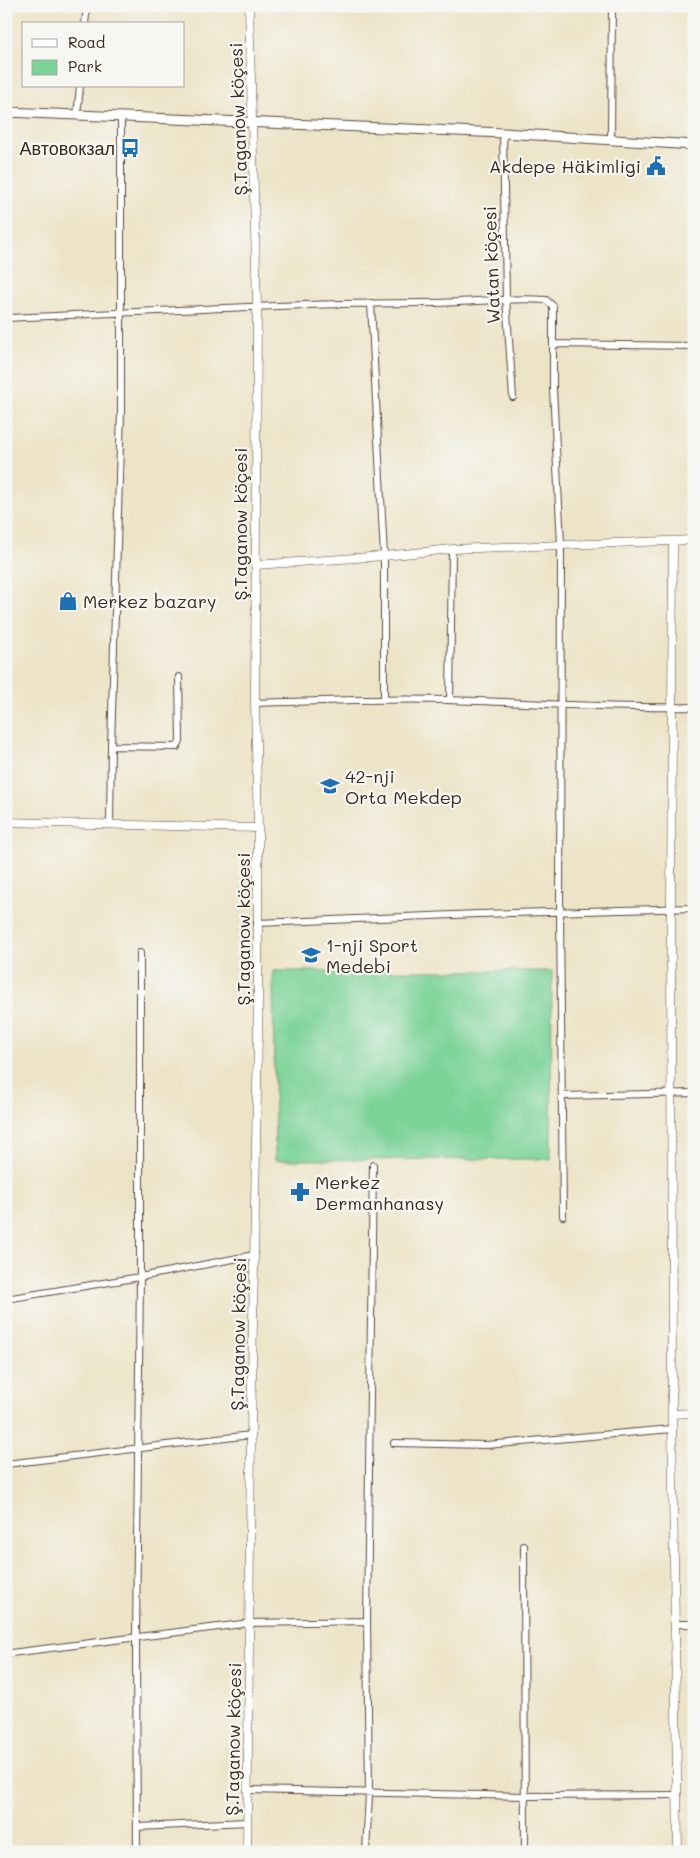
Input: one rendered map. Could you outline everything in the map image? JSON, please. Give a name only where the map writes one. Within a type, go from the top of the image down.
[{"type":"main road","points":[[6,112],[503,133],[694,146]]},
{"type":"street","points":[[85,22],[87,6]]},
{"type":"street","name":"Ş.Taganow köçesi","points":[[247,1852],[251,1435],[258,1032],[258,828],[255,703],[257,306],[249,6]]},
{"type":"street","points":[[611,140],[612,6]]},
{"type":"street","points":[[620,6],[666,6]]},
{"type":"street","points":[[77,116],[80,88]]},
{"type":"street","points":[[110,825],[122,411],[121,118]]},
{"type":"street","name":"Watan köçesi","points":[[503,133],[506,298],[513,397]]},
{"type":"street","points":[[6,318],[257,306],[440,303],[506,298],[546,300],[550,302],[554,310],[553,389],[561,544],[560,913],[563,1216]]},
{"type":"street","points":[[371,303],[384,556],[384,698]]},
{"type":"street","points":[[553,344],[694,346]]},
{"type":"street","points":[[673,540],[671,909],[672,1429],[678,1852]]},
{"type":"street","points":[[255,565],[452,549],[694,540]]},
{"type":"street","points":[[450,700],[452,549]]},
{"type":"street","points":[[111,746],[177,747],[180,741],[179,677]]},
{"type":"street","points":[[255,703],[384,698],[560,706],[694,707]]},
{"type":"street","points":[[6,822],[258,828]]},
{"type":"street","points":[[257,923],[694,908]]},
{"type":"street","points":[[137,1852],[136,1637],[140,1277],[140,953]]},
{"type":"street","points":[[563,1096],[694,1093]]},
{"type":"street","points":[[366,1852],[373,1165]]},
{"type":"street","points":[[6,1298],[140,1277],[254,1255]]},
{"type":"street","points":[[672,1414],[694,1414]]},
{"type":"street","points":[[394,1443],[486,1445],[672,1429]]},
{"type":"street","points":[[6,1464],[251,1435]]},
{"type":"street","points":[[524,1546],[525,1852]]},
{"type":"street","points":[[11,1653],[250,1623],[367,1620]]},
{"type":"street","points":[[675,1624],[694,1624]]},
{"type":"street","points":[[248,1790],[525,1796],[677,1795]]},
{"type":"street","points":[[138,1827],[247,1822]]},
{"type":"green space","points":[[273,971],[552,971],[551,1159],[275,1160]]},
{"type":"place","name":"Автовокзал","points":[[130,148]]},
{"type":"place","name":"Akdepe Häkimligi","points":[[656,166]]},
{"type":"place","name":"Merkez bazary","points":[[68,601]]},
{"type":"place","name":"42-nji Orta Mekdep","points":[[330,786]]},
{"type":"place","name":"1-nji Sport Medebi","points":[[311,955]]},
{"type":"place","name":"Merkez Dermanhanasy","points":[[300,1192]]}]
